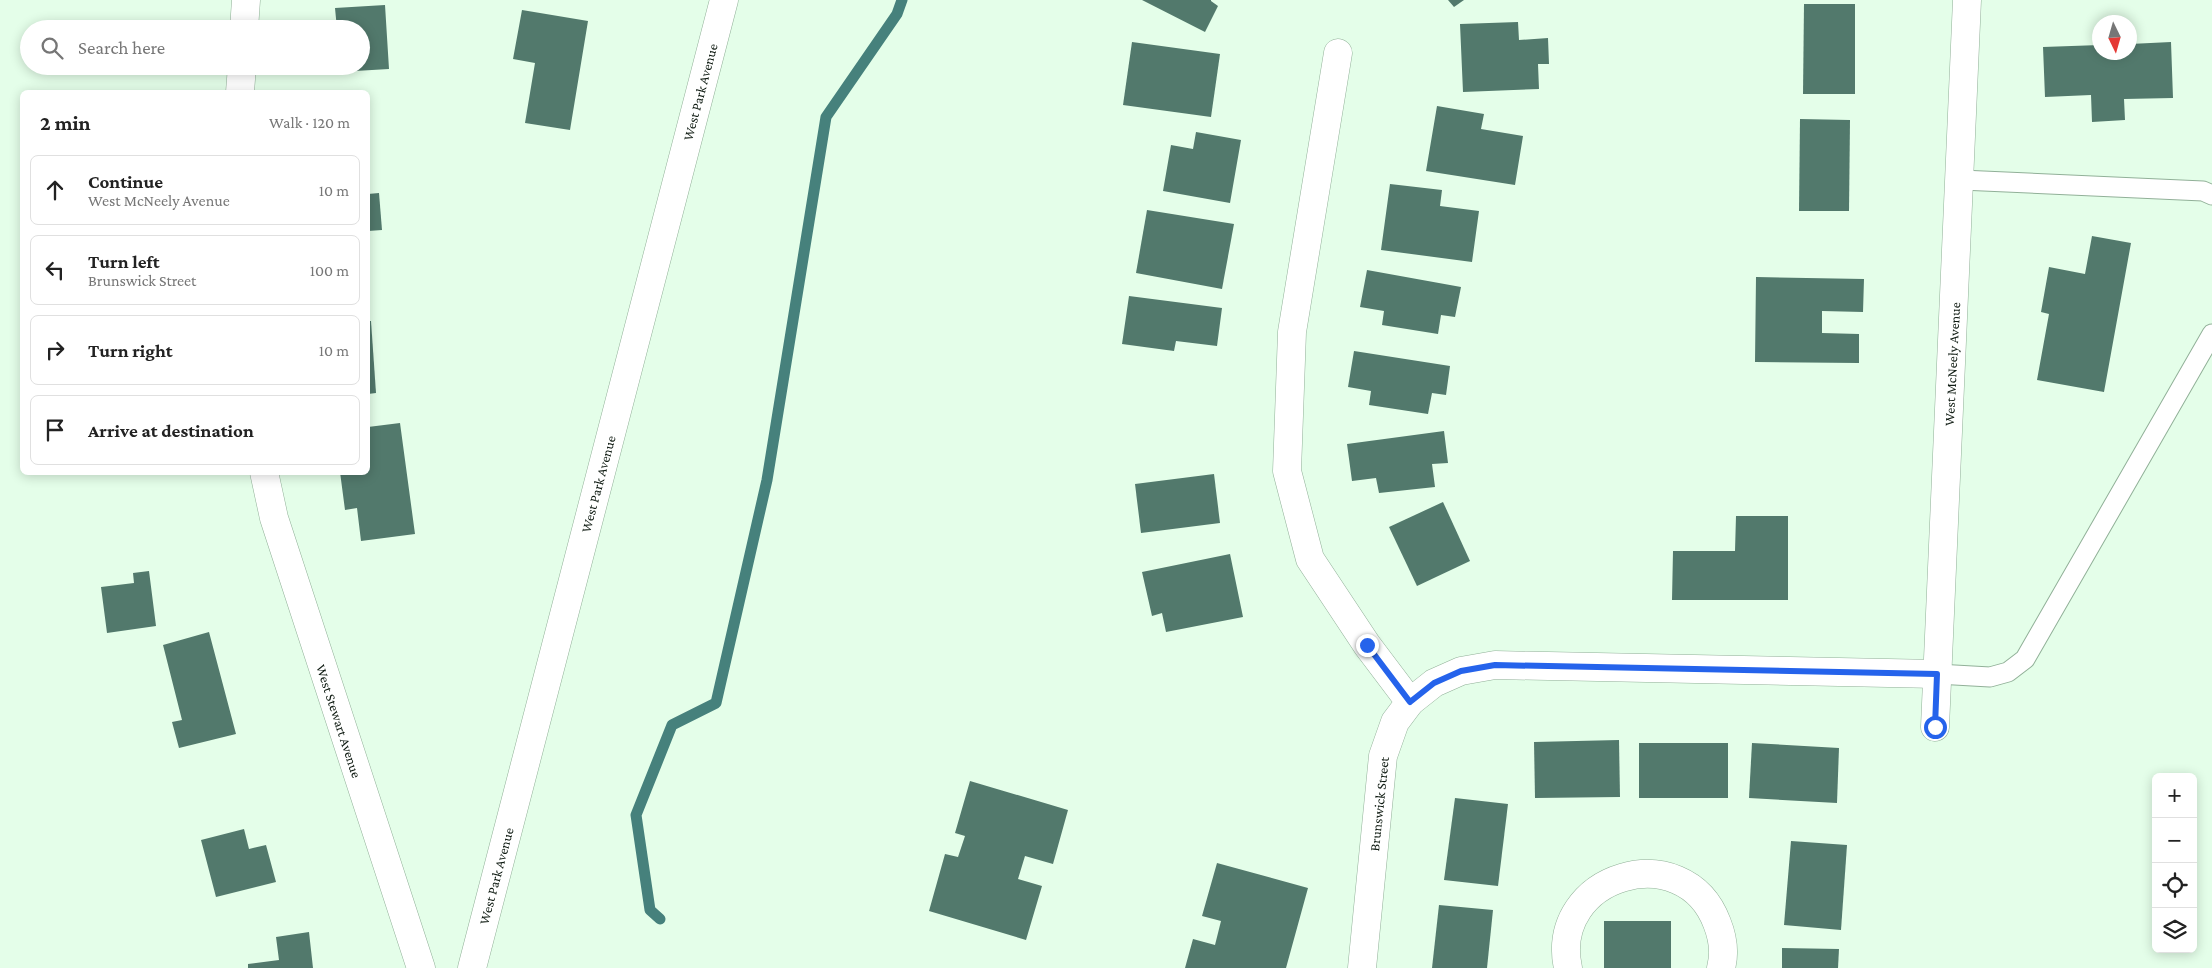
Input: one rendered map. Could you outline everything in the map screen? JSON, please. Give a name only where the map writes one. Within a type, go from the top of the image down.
[{"type":"street","points":[[245,20],[246,0]]},
{"type":"street","name":"West Park Avenue","points":[[472,968],[724,0]]},
{"type":"street","name":"West McNeely Avenue","points":[[1935,727],[1967,0]]},
{"type":"street","points":[[1338,53],[1292,332],[1287,471],[1310,559],[1367,645],[1410,702]]},
{"type":"street","points":[[240,90],[241,75]]},
{"type":"street","name":"West Stewart Avenue","points":[[265,475],[274,518],[421,968]]},
{"type":"street","name":"Brunswick Street","points":[[1362,968],[1383,756],[1395,722],[1410,702],[1434,683],[1461,671],[1495,665],[1937,674]]},
{"type":"street","points":[[1568,968],[1566,957],[1568,934],[1576,912],[1591,894],[1610,881],[1633,874],[1657,874],[1679,881],[1699,894],[1713,912],[1721,934],[1723,958],[1721,968]]},
{"type":"lane","points":[[1960,180],[2202,191],[2212,194]]},
{"type":"lane","points":[[1937,674],[1990,677],[2008,672],[2025,659],[2212,334]]},
{"type":"building","points":[[1142,0],[1211,0],[1218,6],[1205,32]]},
{"type":"building","points":[[1448,0],[1464,0],[1454,7]]},
{"type":"building","points":[[1804,4],[1855,4],[1855,94],[1803,94]]},
{"type":"building","points":[[385,5],[389,69],[370,70],[370,20],[336,20],[335,8]]},
{"type":"building","points":[[522,10],[588,21],[570,130],[525,123],[535,63],[513,59]]},
{"type":"building","points":[[1518,22],[1519,40],[1548,38],[1549,64],[1538,64],[1539,89],[1463,92],[1460,24]]},
{"type":"building","points":[[1132,42],[1220,54],[1211,117],[1123,105]]},
{"type":"building","points":[[2171,42],[2173,98],[2124,99],[2125,120],[2092,122],[2091,95],[2045,97],[2043,47],[2092,45],[2092,60],[2137,60],[2137,44]]},
{"type":"building","points":[[1437,106],[1484,114],[1481,129],[1523,136],[1515,185],[1426,171]]},
{"type":"building","points":[[1800,119],[1850,120],[1849,211],[1799,211]]},
{"type":"building","points":[[1196,132],[1241,140],[1230,203],[1163,191],[1171,145],[1193,149]]},
{"type":"building","points":[[1390,184],[1442,190],[1440,206],[1479,211],[1472,262],[1381,250]]},
{"type":"building","points":[[379,193],[382,230],[370,231],[370,194]]},
{"type":"building","points":[[1147,210],[1234,224],[1222,289],[1136,273]]},
{"type":"building","points":[[2092,236],[2131,243],[2104,392],[2037,380],[2049,314],[2041,312],[2049,267],[2085,274]]},
{"type":"building","points":[[1367,270],[1461,287],[1455,317],[1441,315],[1438,334],[1382,325],[1384,311],[1360,307]]},
{"type":"building","points":[[1756,277],[1864,279],[1863,312],[1822,311],[1822,333],[1859,334],[1859,363],[1755,362]]},
{"type":"building","points":[[1129,296],[1222,308],[1217,346],[1176,341],[1174,351],[1122,344]]},
{"type":"building","points":[[370,321],[371,321],[376,393],[370,394]]},
{"type":"building","points":[[1354,351],[1450,366],[1446,395],[1432,393],[1428,414],[1369,405],[1371,391],[1348,387]]},
{"type":"building","points":[[400,423],[415,534],[361,541],[357,508],[345,510],[340,475],[370,475],[370,427]]},
{"type":"building","points":[[1444,431],[1448,463],[1432,464],[1435,487],[1379,493],[1376,478],[1352,481],[1347,444]]},
{"type":"building","points":[[1214,474],[1220,523],[1141,533],[1135,484]]},
{"type":"building","points":[[1443,502],[1470,561],[1417,586],[1389,527]]},
{"type":"building","points":[[1736,516],[1788,516],[1788,600],[1672,600],[1673,551],[1735,551]]},
{"type":"building","points":[[1230,554],[1243,617],[1166,632],[1162,613],[1152,616],[1142,572]]},
{"type":"building","points":[[149,571],[156,626],[107,633],[101,587],[134,583],[133,573]]},
{"type":"building","points":[[209,632],[236,734],[179,748],[172,722],[182,720],[163,645]]},
{"type":"building","points":[[1619,740],[1620,797],[1535,798],[1534,742]]},
{"type":"building","points":[[1639,743],[1728,743],[1728,798],[1639,798]]},
{"type":"building","points":[[1752,743],[1839,748],[1837,803],[1749,798]]},
{"type":"building","points":[[970,781],[1068,810],[1053,864],[1025,856],[1018,879],[1042,886],[1026,940],[929,911],[945,854],[958,857],[965,836],[955,833]]},
{"type":"building","points":[[1455,798],[1508,804],[1498,886],[1444,880]]},
{"type":"building","points":[[244,829],[249,849],[266,845],[276,882],[216,897],[201,840]]},
{"type":"building","points":[[1791,841],[1847,845],[1841,930],[1784,925]]},
{"type":"building","points":[[1217,863],[1308,888],[1286,968],[1185,968],[1193,939],[1215,945],[1221,921],[1202,916]]},
{"type":"building","points":[[1439,905],[1493,910],[1487,968],[1432,968]]},
{"type":"building","points":[[1604,921],[1671,921],[1671,968],[1604,968]]},
{"type":"building","points":[[309,932],[313,968],[248,968],[248,964],[279,960],[276,937]]},
{"type":"building","points":[[1782,948],[1839,949],[1838,968],[1782,968]]},
{"type":"waterway","points":[[660,919],[650,910],[636,815],[672,725],[716,703],[767,480],[826,117],[897,14],[902,0]]},
{"type":"route","points":[[1367,645],[1410,702],[1434,683],[1461,671],[1495,665],[1937,674],[1935,727]]}]
